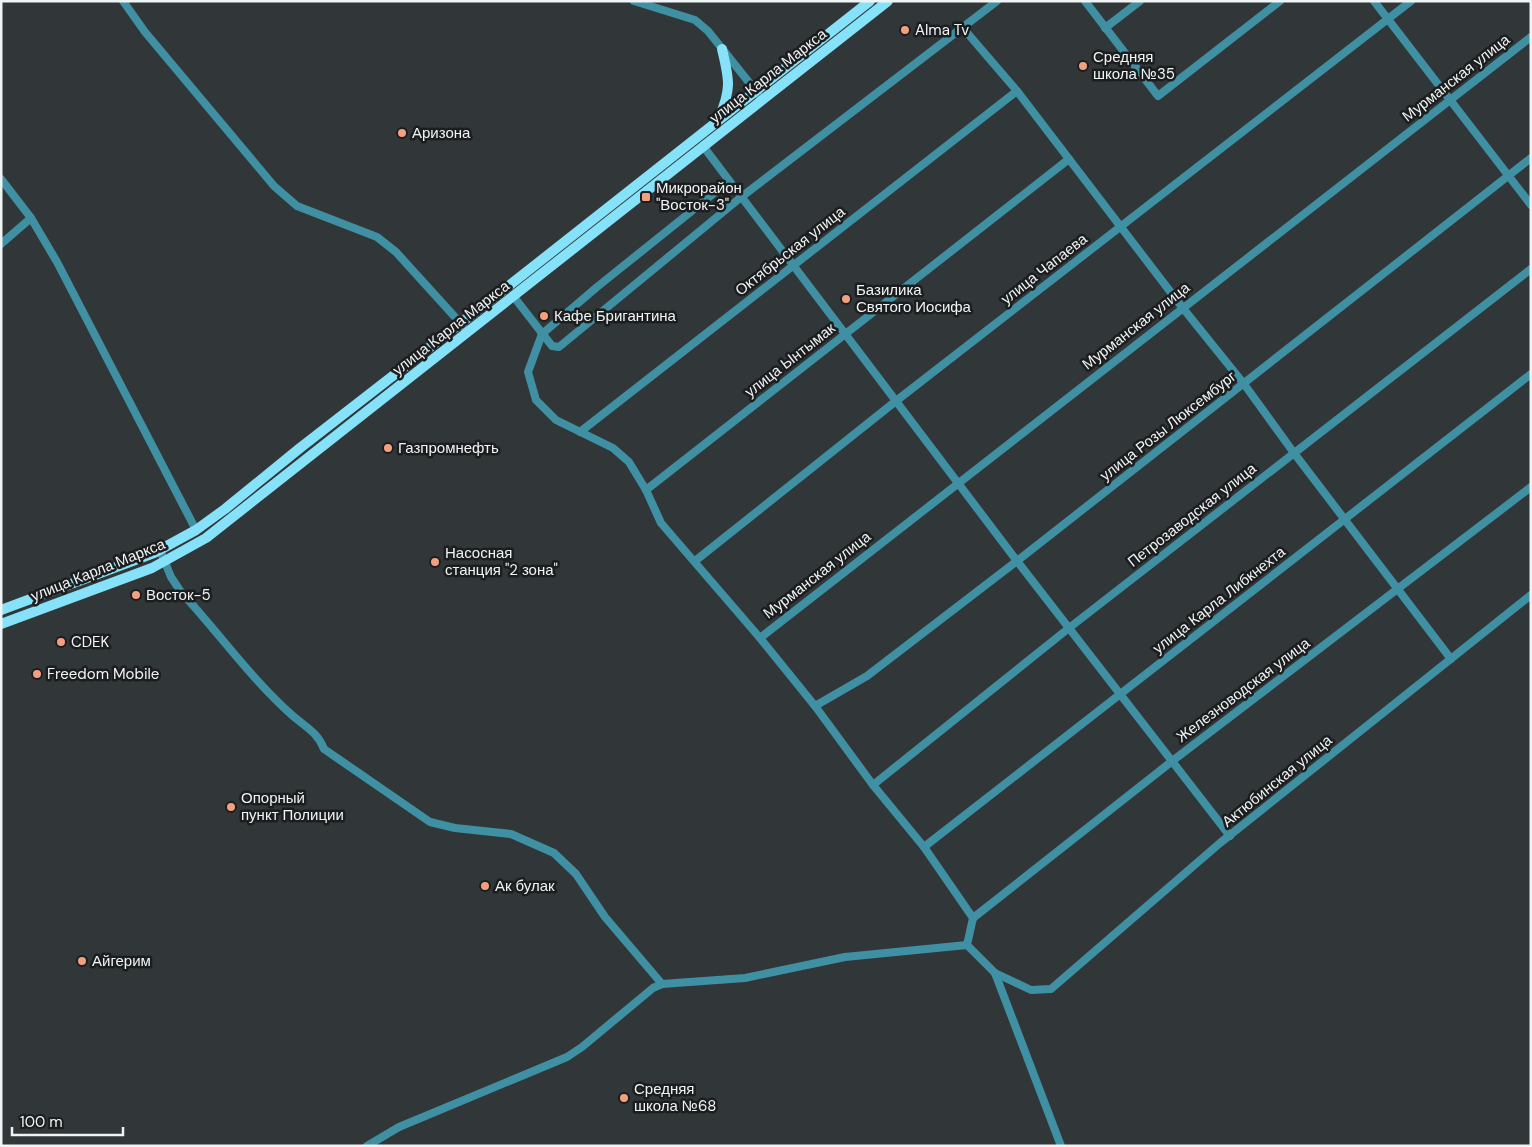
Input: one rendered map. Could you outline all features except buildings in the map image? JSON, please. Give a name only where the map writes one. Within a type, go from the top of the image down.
[{"type":"main road","name":"улица Карла Маркса","points":[[1,610],[160,550],[196,530],[461,324],[870,1]]},
{"type":"main road","name":"улица Карла Маркса","points":[[1,624],[166,562],[206,538],[469,333],[888,1]]},
{"type":"main road","points":[[718,120],[727,96],[730,80],[722,49]]},
{"type":"street","points":[[123,1],[145,32],[286,198],[297,206],[377,237],[396,252],[469,333]]},
{"type":"street","points":[[634,1],[695,20],[708,31],[763,100]]},
{"type":"street","points":[[514,297],[552,346],[559,347],[740,198],[998,1]]},
{"type":"street","points":[[1084,1],[1158,96],[1280,1]]},
{"type":"street","points":[[1106,28],[1140,1]]},
{"type":"street","points":[[1374,1],[1531,205]]},
{"type":"street","name":"улица Чапаева","points":[[695,561],[896,401],[1411,1]]},
{"type":"street","points":[[964,28],[1017,91],[1182,307],[1244,384],[1294,453],[1452,659]]},
{"type":"street","name":"Мурманская улица","points":[[760,638],[1182,307],[1531,37]]},
{"type":"street","name":"Октябрьская улица","points":[[580,432],[1017,91]]},
{"type":"street","points":[[703,146],[740,198],[1120,696],[1230,836]]},
{"type":"street","name":"улица Розы Люксембург","points":[[815,706],[867,676],[1244,384],[1531,158]]},
{"type":"street","name":"улица Ынтымак","points":[[646,490],[1069,159]]},
{"type":"street","points":[[1,179],[30,218],[70,287],[196,530]]},
{"type":"street","points":[[728,182],[597,287],[542,334],[528,372],[536,400],[556,420],[613,448],[629,462],[646,490],[661,523],[760,638],[815,706],[872,786],[924,848],[973,918],[967,945]]},
{"type":"street","points":[[1,244],[30,218]]},
{"type":"street","name":"Петрозаводская улица","points":[[872,786],[1069,628],[1531,269]]},
{"type":"street","name":"улица Карла Либкнехта","points":[[924,848],[1531,374]]},
{"type":"street","name":"Железноводская улица","points":[[973,918],[1171,762],[1531,487]]},
{"type":"street","points":[[160,550],[171,577],[181,592],[266,692],[313,731],[320,739],[324,749],[430,822],[455,828],[511,834],[554,853],[576,874],[605,917],[662,984]]},
{"type":"street","name":"Актюбинская улица","points":[[996,973],[1031,990],[1051,988],[1230,836],[1531,595]]},
{"type":"street","points":[[367,1146],[399,1127],[567,1057],[582,1047],[653,988],[662,984],[745,978],[846,958],[967,945]]},
{"type":"street","points":[[967,945],[996,973],[1061,1146]]},
{"type":"place","name":"Alma Tv","points":[[905,30]]},
{"type":"place","name":"Средняя школа №35","points":[[1083,66]]},
{"type":"place","name":"Аризона","points":[[402,133]]},
{"type":"place","name":"Микрорайон \"Восток-3\"","points":[[646,197]]},
{"type":"place","name":"Базилика Святого Иосифа","points":[[846,299]]},
{"type":"place","name":"Кафе Бригантина","points":[[544,316]]},
{"type":"place","name":"Газпромнефть","points":[[388,448]]},
{"type":"place","name":"Насосная станция \"2 зона\"","points":[[435,562]]},
{"type":"place","name":"Восток-5","points":[[136,595]]},
{"type":"place","name":"CDEK","points":[[61,642]]},
{"type":"place","name":"Freedom Mobile","points":[[37,674]]},
{"type":"place","name":"Опорный пункт Полиции","points":[[231,807]]},
{"type":"place","name":"Ак булак","points":[[485,886]]},
{"type":"place","name":"Айгерим","points":[[82,961]]},
{"type":"place","name":"Средняя школа №68","points":[[624,1098]]}]
